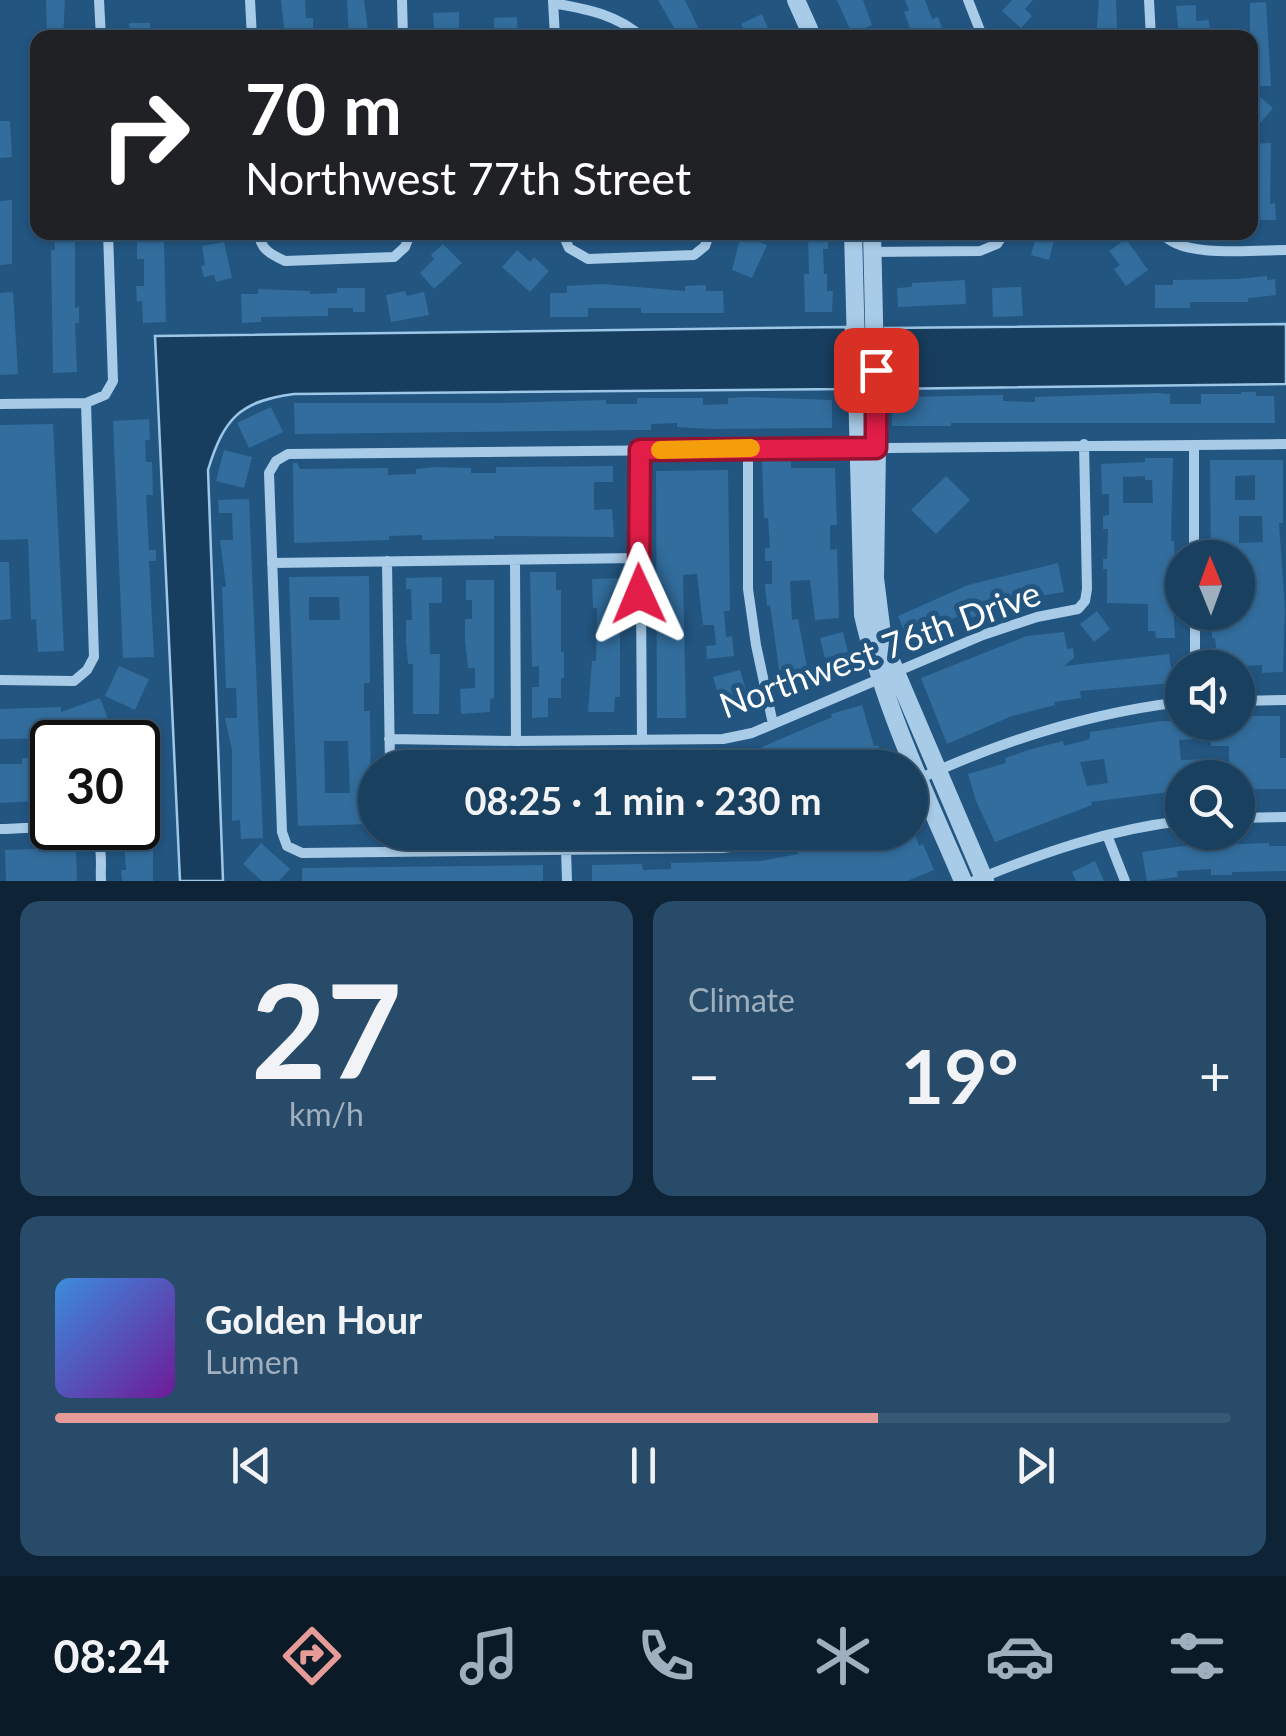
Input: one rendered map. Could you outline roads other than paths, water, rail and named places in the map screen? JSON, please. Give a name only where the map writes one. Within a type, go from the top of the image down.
[{"type":"street","points":[[100,0],[101,30]]},
{"type":"street","points":[[250,0],[252,30]]},
{"type":"street","points":[[402,0],[403,30]]},
{"type":"street","points":[[796,0],[809,30]]},
{"type":"street","points":[[968,0],[980,30]]},
{"type":"street","points":[[1149,0],[1150,30]]},
{"type":"street","points":[[554,30],[553,1],[601,12],[632,30]]},
{"type":"street","points":[[0,404],[86,403],[105,395],[113,381],[108,240]]},
{"type":"street","points":[[259,240],[269,254],[285,261],[394,257],[408,240]]},
{"type":"street","points":[[566,240],[570,248],[588,259],[694,255],[707,240]]},
{"type":"street","points":[[853,240],[875,578],[888,675],[906,750]]},
{"type":"street","points":[[854,252],[873,242],[980,251],[1000,240]]},
{"type":"street","points":[[1170,240],[1185,249],[1286,250]]},
{"type":"street","points":[[868,448],[873,242]]},
{"type":"street","points":[[0,680],[74,680],[87,670],[94,657],[86,403]]},
{"type":"street","name":"Northwest 76th Drive","points":[[389,739],[724,739],[752,733],[982,635],[1078,609],[1085,600],[1084,444]]},
{"type":"street","points":[[391,850],[302,853],[287,846],[282,832],[268,473],[276,461],[288,454],[1286,444]]},
{"type":"street","points":[[1194,446],[1194,540]]},
{"type":"street","points":[[748,448],[748,589],[773,724]]},
{"type":"street","points":[[640,450],[642,739]]},
{"type":"street","points":[[272,563],[638,558]]},
{"type":"street","points":[[515,560],[516,742]]},
{"type":"street","points":[[388,561],[389,750]]},
{"type":"street","points":[[888,675],[937,770],[981,880],[1076,842],[1165,825]]},
{"type":"street","points":[[1255,701],[1286,700]]},
{"type":"street","points":[[928,774],[1066,722],[1165,704]]},
{"type":"street","points":[[928,809],[964,881]]},
{"type":"street","points":[[1255,818],[1286,817]]},
{"type":"street","points":[[0,829],[91,831],[99,842],[101,881]]},
{"type":"street","points":[[1107,835],[1125,881]]},
{"type":"street","points":[[566,850],[566,881]]},
{"type":"water","points":[[1286,324],[1286,384],[884,389],[885,328]]},
{"type":"water","points":[[846,327],[847,389],[294,394],[260,402],[237,415],[221,437],[208,470],[223,881],[180,881],[155,336]]}]
